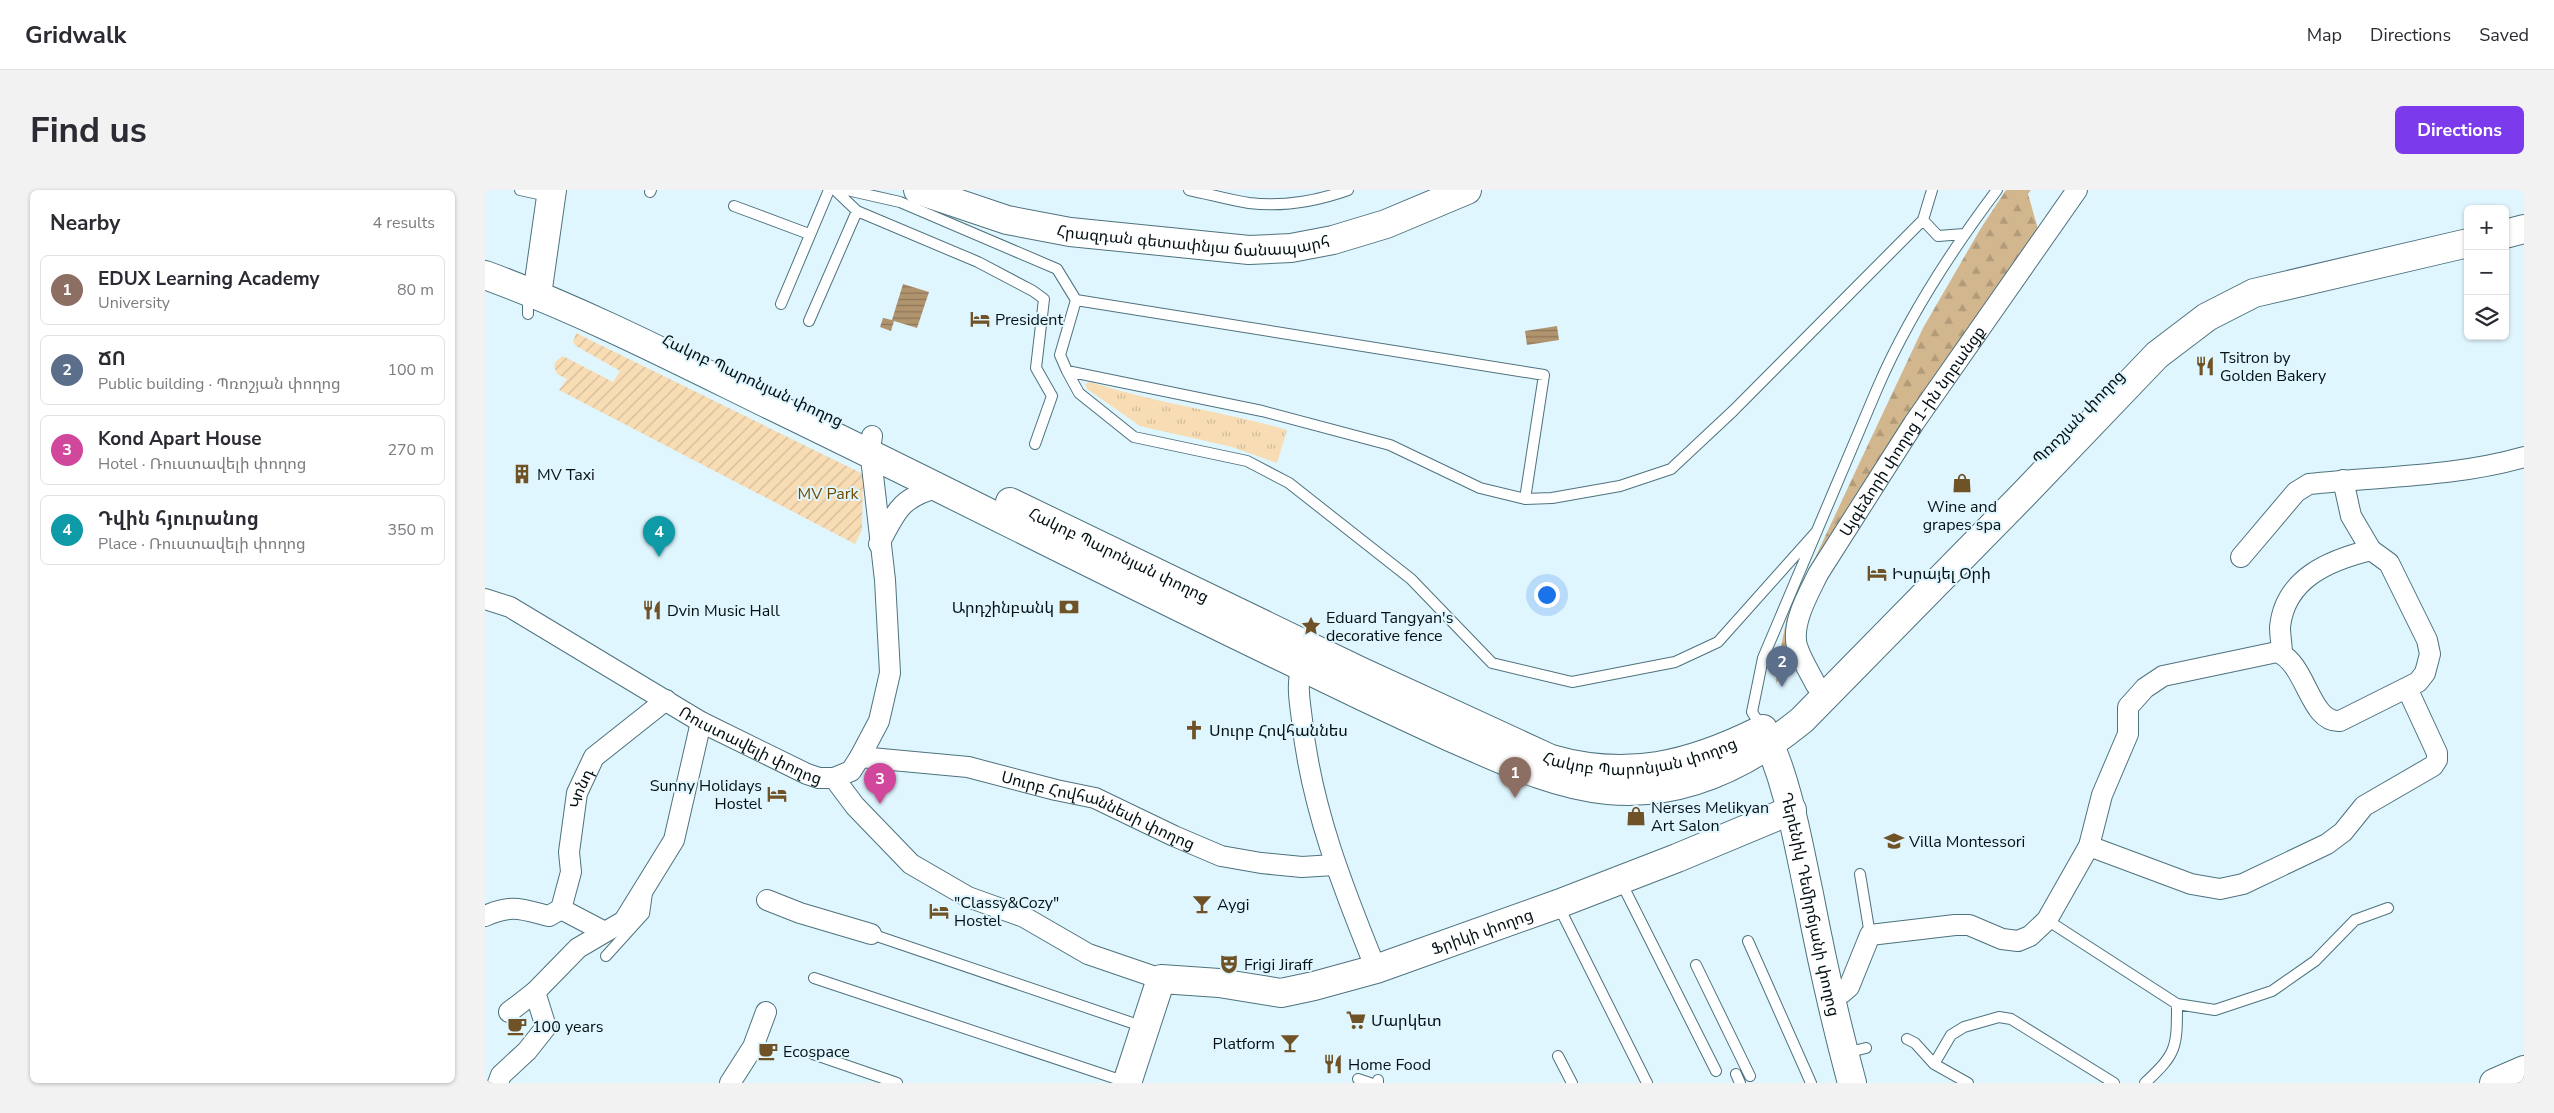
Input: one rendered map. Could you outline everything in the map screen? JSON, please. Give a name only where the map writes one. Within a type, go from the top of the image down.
[{"type":"main road","name":"Հրազդան գետափնյա ճանապարհ","points":[[919,190],[1007,220],[1070,232],[1249,250],[1291,248],[1333,240],[1385,224],[1467,190]]},
{"type":"main road","points":[[532,291],[540,191]]},
{"type":"main road","points":[[2509,223],[2524,219]]},
{"type":"main road","points":[[2509,233],[2524,229]]},
{"type":"main road","name":"Պռոշյան փողոց","points":[[1767,737],[2149,345],[2200,306],[2240,286],[2464,233]]},
{"type":"main road","name":"Պռոշյան փողոց","points":[[1767,737],[1801,720],[2023,495],[2157,355],[2207,317],[2254,293],[2464,244]]},
{"type":"main road","name":"Հակոբ Պարոնյան փողոց","points":[[485,260],[532,291],[828,433],[871,445],[939,487],[1302,667],[1523,768],[1593,788],[1638,791],[1665,788],[1704,778],[1727,769],[1767,737]]},
{"type":"main road","name":"Հակոբ Պարոնյան փողոց","points":[[485,275],[532,291],[871,445],[1551,759],[1574,766],[1637,770],[1662,766],[1767,737]]},
{"type":"main road","name":"Դերենիկ Դեմիրճյանի փողոց","points":[[1767,737],[1792,810],[1829,996],[1855,1050],[1852,1083]]},
{"type":"main road","name":"Ֆրիկի փողոց","points":[[1161,979],[1219,983],[1281,993],[1314,986],[1375,969],[1558,904],[1677,858],[1792,810]]},
{"type":"main road","points":[[1127,1083],[1161,979]]},
{"type":"main road","points":[[2494,1083],[2524,1070]]},
{"type":"street","name":"Այգեձորի փողոց 1-ին նրբանցք","points":[[1816,685],[1797,645],[1796,633],[1807,597],[1818,574],[1914,423],[2077,190]]},
{"type":"street","points":[[833,778],[851,771],[860,757],[879,721],[890,673],[885,580],[879,544],[871,445]]},
{"type":"street","points":[[2241,557],[2302,487],[2343,480],[2410,476],[2488,467],[2524,457]]},
{"type":"street","points":[[1829,996],[1842,993],[1849,987],[1870,935],[1969,925],[2018,942],[2030,936],[2047,920],[2089,846],[2102,794],[2128,734],[2127,706],[2145,688],[2163,676],[2270,652],[2282,654],[2295,666],[2323,716],[2332,722],[2341,721],[2418,682],[2425,673],[2430,654],[2427,640],[2389,563],[2371,550],[2351,516],[2343,480]]},
{"type":"street","points":[[879,544],[898,509],[921,492],[939,487]]},
{"type":"street","points":[[2282,654],[2280,626],[2289,597],[2309,574],[2339,557],[2371,550]]},
{"type":"street","name":"Ռուստավելի փողոց","points":[[485,599],[510,607],[701,722],[807,774],[819,778],[833,778],[855,806],[911,864],[968,897],[1024,917],[1088,954],[1161,979]]},
{"type":"street","points":[[1302,667],[1299,676],[1299,693],[1306,758],[1334,865],[1375,969]]},
{"type":"street","points":[[2089,846],[2191,884],[2220,889],[2243,884],[2327,844],[2343,832],[2364,806],[2433,766],[2437,760],[2437,754],[2407,688]]},
{"type":"street","name":"Կոնդ","points":[[561,909],[571,872],[569,852],[577,793],[593,757],[665,700]]},
{"type":"street","points":[[509,1012],[535,992],[578,948],[625,921],[674,840],[701,722]]},
{"type":"street","name":"Սուրբ Հովհաննեսի փողոց","points":[[860,757],[968,767],[1095,798],[1221,856],[1261,863],[1302,867],[1334,865]]},
{"type":"street","points":[[767,900],[800,914],[871,934]]},
{"type":"street","points":[[485,916],[502,908],[515,907],[549,916],[561,909],[603,932]]},
{"type":"street","points":[[495,1077],[527,1051],[546,1027],[535,992]]},
{"type":"street","points":[[730,1083],[753,1047],[766,1012]]},
{"type":"lane","points":[[781,304],[829,190]]},
{"type":"lane","points":[[835,190],[857,210],[977,262],[1033,291],[1044,299],[1036,368],[1052,396],[1035,444]]},
{"type":"lane","points":[[847,190],[900,202],[1057,269],[1076,300],[1060,355],[1079,393],[1135,437],[1247,461],[1289,483],[1411,579],[1492,663],[1572,682],[1675,662],[1718,642],[1817,531]]},
{"type":"lane","points":[[1189,190],[1249,203],[1280,204],[1310,201],[1348,190]]},
{"type":"lane","points":[[1067,371],[1262,410],[1390,445],[1480,488],[1525,499],[1552,498],[1620,486],[1671,469],[1923,220],[1932,190]]},
{"type":"lane","points":[[1767,737],[1751,712],[1763,658],[1891,357],[1964,234],[1997,190]]},
{"type":"lane","points":[[734,206],[809,234]]},
{"type":"lane","points":[[809,321],[857,210]]},
{"type":"lane","points":[[1923,220],[1938,236],[1964,234]]},
{"type":"lane","points":[[1076,300],[1544,375],[1525,499]]},
{"type":"lane","points":[[1861,874],[1870,935]]},
{"type":"lane","points":[[1619,879],[1716,1071]]},
{"type":"lane","points":[[606,956],[644,914],[649,882]]},
{"type":"lane","points":[[1558,904],[1647,1083]]},
{"type":"lane","points":[[2047,920],[2177,1004],[2215,1010],[2272,991],[2315,961],[2355,920],[2388,908]]},
{"type":"lane","points":[[871,934],[1145,1027]]},
{"type":"lane","points":[[1748,941],[1811,1083]]},
{"type":"lane","points":[[1696,966],[1750,1076]]},
{"type":"lane","points":[[813,978],[1127,1083]]},
{"type":"lane","points":[[2145,1083],[2167,1062],[2175,1047],[2177,1004]]},
{"type":"lane","points":[[1934,1064],[1951,1035],[1964,1027],[1999,1017],[2011,1020],[2114,1083]]},
{"type":"lane","points":[[1907,1039],[1915,1042],[1934,1064],[1967,1083]]},
{"type":"lane","points":[[813,1054],[860,1075],[897,1083]]},
{"type":"lane","points":[[1558,1056],[1572,1083]]},
{"type":"lane","points":[[1358,1079],[1375,1082]]},
{"type":"green space","points":[[2006,190],[2031,190],[2028,194],[2038,229],[1908,415],[1789,652],[1783,674],[1776,683],[1778,660],[1787,618],[1923,328],[1981,228]]},
{"type":"green space","name":"MV Park","points":[[576,333],[863,474],[862,530],[855,544],[559,390],[567,379],[557,374],[554,366],[556,361],[563,356],[613,382],[620,371],[576,346],[573,342]]},
{"type":"green space","points":[[1090,382],[1139,396],[1238,417],[1287,430],[1277,463],[1232,447],[1140,426],[1087,389],[1085,384]]},
{"type":"shaded area","points":[[903,284],[929,292],[917,328],[894,321],[891,331],[880,327],[883,318],[892,320]]},
{"type":"shaded area","points":[[1557,326],[1559,340],[1527,345],[1525,331]]},
{"type":"place","name":"President","points":[[980,319]]},
{"type":"place","name":"Tsitron by Golden Bakery","points":[[2205,366]]},
{"type":"place","name":"MV Taxi","points":[[522,474]]},
{"type":"place","name":"Wine and grapes spa","points":[[1962,483]]},
{"type":"place","name":"Դվին հյուրանոց","points":[[659,557]]},
{"type":"place","name":"Իսրայել Օրի","points":[[1877,573]]},
{"type":"place","name":"Արդշինբանկ","points":[[1069,607]]},
{"type":"place","name":"Dvin Music Hall","points":[[652,610]]},
{"type":"place","name":"Eduard Tangyan's decorative fence","points":[[1311,626]]},
{"type":"place","name":"ՃՈ","points":[[1782,687]]},
{"type":"place","name":"Սուրբ Հովհաննես","points":[[1194,730]]},
{"type":"place","name":"Sunny Holidays Hostel","points":[[777,794]]},
{"type":"place","name":"EDUX Learning Academy","points":[[1515,798]]},
{"type":"place","name":"Kond Apart House","points":[[880,804]]},
{"type":"place","name":"Nerses Melikyan Art Salon","points":[[1636,816]]},
{"type":"place","name":"Villa Montessori","points":[[1894,841]]},
{"type":"place","name":"Aygi","points":[[1202,904]]},
{"type":"place","name":"\"Classy&Cozy\" Hostel","points":[[939,911]]},
{"type":"place","name":"Frigi Jiraff","points":[[1229,964]]},
{"type":"place","name":"Մարկետ","points":[[1356,1020]]},
{"type":"place","name":"100 years","points":[[517,1026]]},
{"type":"place","name":"Platform","points":[[1290,1043]]},
{"type":"place","name":"Ecospace","points":[[768,1051]]},
{"type":"place","name":"Home Food","points":[[1333,1064]]}]
